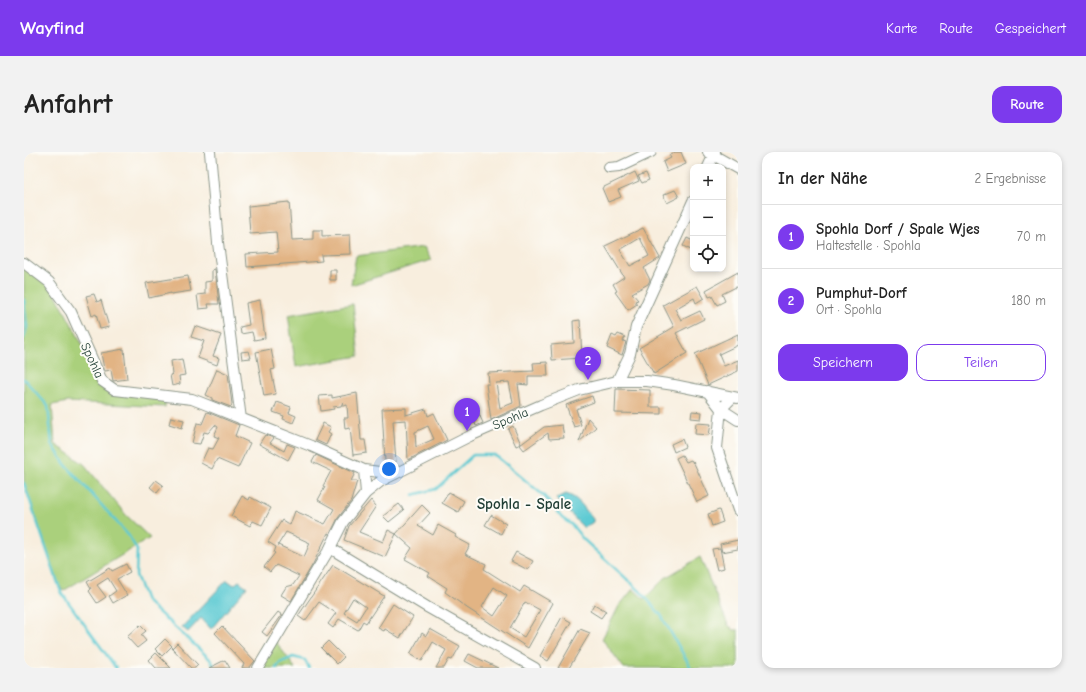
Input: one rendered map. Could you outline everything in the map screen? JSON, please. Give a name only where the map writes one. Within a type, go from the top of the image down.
[{"type":"street","points":[[210,152],[218,243],[241,418]]},
{"type":"street","points":[[609,168],[619,167],[652,152]]},
{"type":"street","points":[[709,164],[712,153],[738,169]]},
{"type":"street","points":[[617,381],[630,354],[636,327],[690,208]]},
{"type":"street","name":"Spohla","points":[[24,263],[49,282],[71,312],[102,381],[115,390],[192,399],[311,446],[364,470],[395,474]]},
{"type":"street","name":"Spohla","points":[[258,668],[330,548],[343,522],[366,493],[395,474],[470,436],[541,405],[579,390],[617,381],[647,381],[735,397]]},
{"type":"street","points":[[707,391],[721,409],[738,420]]},
{"type":"street","points":[[735,397],[721,409],[717,448],[738,510]]},
{"type":"street","points":[[364,470],[366,493]]},
{"type":"street","points":[[330,548],[427,607],[535,668]]},
{"type":"green space","points":[[424,247],[431,260],[351,285],[356,256]]},
{"type":"green space","points":[[24,264],[49,282],[102,381],[115,390],[166,395],[165,407],[68,402],[52,405],[55,444],[84,464],[126,515],[150,538],[63,591],[57,582],[24,483]]},
{"type":"green space","points":[[353,304],[359,356],[296,367],[288,315]]},
{"type":"green space","points":[[700,557],[728,625],[734,630],[738,630],[738,668],[624,668],[602,639],[619,606],[633,589],[644,599],[665,578]]},
{"type":"green space","points":[[274,639],[295,668],[258,668]]},
{"type":"water","points":[[566,494],[575,498],[581,504],[593,519],[593,522],[584,528],[556,499]]},
{"type":"water","points":[[227,580],[234,585],[239,581],[247,587],[211,629],[201,618],[188,632],[182,627]]},
{"type":"building","points":[[675,152],[681,152],[686,164],[667,172],[663,162],[671,158],[669,155]]},
{"type":"building","points":[[635,172],[639,181],[618,190],[621,197],[608,202],[602,188]]},
{"type":"building","points":[[646,173],[649,180],[642,183],[638,176]]},
{"type":"building","points":[[675,190],[679,197],[667,203],[663,195]]},
{"type":"building","points":[[289,202],[292,240],[313,239],[313,230],[322,230],[322,236],[350,235],[351,254],[321,255],[322,261],[247,267],[246,254],[278,252],[276,232],[250,234],[248,206]]},
{"type":"building","points":[[643,228],[660,258],[644,268],[650,280],[648,284],[632,293],[638,300],[635,301],[637,304],[628,310],[615,292],[617,291],[613,284],[624,277],[605,246]],"holes":[[[640,238],[649,256],[630,266],[620,250]]]},
{"type":"building","points":[[687,238],[690,240],[690,250],[683,246]]},
{"type":"building","points":[[215,269],[219,304],[208,304],[209,308],[199,309],[197,295],[205,294],[205,282],[212,281],[212,270]]},
{"type":"building","points":[[330,270],[336,270],[336,280],[330,280]]},
{"type":"building","points":[[738,272],[738,286],[722,294],[725,301],[717,305],[712,296],[709,297],[706,290]]},
{"type":"building","points":[[188,276],[191,291],[171,293],[149,298],[146,283]]},
{"type":"building","points":[[697,286],[704,298],[696,303],[694,298],[675,309],[681,320],[700,311],[704,319],[676,333],[687,353],[654,374],[639,348],[674,327],[663,305]]},
{"type":"building","points":[[94,294],[97,302],[101,300],[109,327],[100,329],[96,314],[92,316],[86,296]]},
{"type":"building","points":[[260,300],[265,338],[254,340],[252,332],[241,334],[240,327],[249,325],[246,303]]},
{"type":"building","points":[[580,320],[582,358],[552,360],[551,345],[574,343],[573,321]]},
{"type":"building","points":[[195,326],[221,335],[213,356],[219,358],[217,365],[198,358],[204,341],[191,337]]},
{"type":"building","points":[[618,334],[625,337],[623,341],[626,342],[622,355],[607,348],[612,335],[616,337]]},
{"type":"building","points":[[738,334],[738,345],[719,354],[724,366],[738,360],[738,371],[708,385],[695,354]]},
{"type":"building","points":[[124,349],[127,379],[113,381],[111,370],[105,371],[104,369],[101,353]]},
{"type":"building","points":[[271,349],[275,369],[271,370],[276,394],[264,396],[256,352]]},
{"type":"building","points":[[249,351],[251,358],[242,359],[241,352]]},
{"type":"building","points":[[182,359],[185,375],[179,376],[180,384],[172,386],[170,375],[173,374],[171,361]]},
{"type":"building","points":[[547,362],[548,376],[528,376],[528,385],[518,384],[521,406],[491,420],[486,384],[489,384],[488,373],[534,371],[533,363]],"holes":[[[509,382],[513,403],[500,408],[496,383]]]},
{"type":"building","points":[[217,369],[228,374],[232,404],[231,407],[212,400],[212,398],[206,395]]},
{"type":"building","points":[[616,389],[650,390],[650,407],[661,407],[661,414],[615,413]]},
{"type":"building","points":[[357,393],[361,440],[365,440],[367,453],[353,455],[350,428],[345,429],[344,418],[348,418],[347,405],[343,406],[343,402],[341,406],[333,407],[334,409],[321,411],[319,396],[332,395],[332,398]]},
{"type":"building","points":[[592,396],[594,402],[576,409],[581,425],[574,427],[566,405]]},
{"type":"building","points":[[277,402],[291,407],[289,413],[296,416],[293,423],[283,419],[284,416],[273,412]]},
{"type":"building","points":[[475,405],[483,423],[476,426],[474,420],[468,423],[463,410]]},
{"type":"building","points":[[406,408],[406,415],[426,409],[428,416],[434,413],[447,440],[408,460],[406,420],[393,421],[396,462],[385,462],[382,409]],"holes":[[[428,426],[434,439],[416,447],[415,432]]]},
{"type":"building","points":[[692,411],[702,412],[701,419],[691,418]]},
{"type":"building","points":[[207,412],[239,425],[235,436],[250,443],[238,468],[217,459],[212,469],[201,463],[208,448],[213,449],[219,438],[214,436],[218,427],[215,425],[208,433],[204,432],[200,444],[192,443],[197,423],[202,424]]},
{"type":"building","points":[[171,417],[184,420],[182,428],[169,424]]},
{"type":"building","points":[[588,418],[596,427],[579,442]]},
{"type":"building","points":[[323,423],[331,427],[328,432],[331,434],[326,445],[315,440]]},
{"type":"building","points":[[696,423],[711,424],[709,435],[695,434]]},
{"type":"building","points":[[562,425],[564,438],[549,439],[548,433],[524,450],[520,445],[544,427]]},
{"type":"building","points":[[513,426],[521,444],[516,446],[508,429]]},
{"type":"building","points":[[265,435],[274,438],[270,443],[284,451],[287,444],[295,447],[288,460],[259,444]]},
{"type":"building","points":[[682,439],[685,447],[674,452],[671,444]]},
{"type":"building","points":[[316,455],[355,473],[351,481],[357,481],[351,501],[338,518],[330,534],[328,533],[313,564],[291,601],[281,595],[286,587],[293,585],[299,576],[276,565],[270,572],[264,567],[275,553],[276,547],[268,542],[282,520],[290,525],[295,511],[325,524],[334,509],[318,500],[331,471],[312,462]],"holes":[[[286,532],[310,543],[304,557],[278,545]]]},
{"type":"building","points":[[682,455],[686,462],[691,460],[693,463],[693,461],[709,496],[697,502],[676,458]]},
{"type":"building","points":[[156,480],[163,485],[157,493],[150,487]]},
{"type":"building","points":[[449,492],[464,501],[458,512],[442,503]]},
{"type":"building","points":[[242,496],[249,500],[250,497],[271,508],[262,525],[253,521],[250,526],[231,516]]},
{"type":"building","points":[[371,500],[376,506],[359,532],[383,542],[388,530],[396,534],[385,557],[344,540],[349,526]]},
{"type":"building","points":[[399,504],[404,510],[389,522],[383,516]]},
{"type":"building","points":[[422,505],[430,513],[418,526],[433,535],[438,525],[456,535],[455,537],[470,545],[465,554],[486,564],[484,569],[520,592],[524,586],[553,603],[528,648],[467,608],[445,592],[447,588],[428,576],[430,573],[405,559],[412,548],[396,534]],"holes":[[[494,587],[507,596],[494,616],[482,607]],[[525,602],[540,610],[524,637],[510,628]]]},
{"type":"building","points":[[719,510],[723,522],[712,526],[708,514]]},
{"type":"building","points":[[491,515],[506,524],[501,534],[485,525]]},
{"type":"building","points":[[738,540],[738,549],[722,552],[720,544]]},
{"type":"building","points":[[720,548],[724,568],[717,570],[712,549]]},
{"type":"building","points":[[516,552],[533,561],[528,570],[511,561]]},
{"type":"building","points":[[126,564],[130,572],[117,579],[127,595],[113,603],[109,596],[116,591],[108,578],[97,585],[106,597],[97,603],[89,591],[91,589],[87,582],[110,568],[112,571]]},
{"type":"building","points":[[333,565],[384,596],[366,623],[363,621],[358,630],[339,619],[333,628],[328,624],[336,613],[319,602],[305,621],[298,616]],"holes":[[[353,598],[366,607],[357,621],[344,613]]]},
{"type":"building","points":[[393,604],[413,617],[400,638],[385,629],[384,631],[378,628]]},
{"type":"building","points":[[594,604],[606,611],[601,618],[590,611]]},
{"type":"building","points":[[278,612],[282,615],[267,636],[262,632]]},
{"type":"building","points":[[562,617],[571,622],[548,661],[540,656]]},
{"type":"building","points":[[140,625],[146,631],[141,635],[146,641],[137,648],[127,637]]},
{"type":"building","points":[[222,626],[255,661],[249,668],[242,668],[244,664],[215,633]]},
{"type":"building","points":[[430,629],[460,646],[452,660],[449,659],[444,668],[436,668],[446,650],[433,642],[422,661],[410,654],[422,633],[426,636]]},
{"type":"building","points":[[580,629],[590,633],[569,668],[558,668]]},
{"type":"building","points":[[165,639],[172,646],[162,656],[155,649]]},
{"type":"building","points":[[328,641],[344,657],[337,664],[321,648]]},
{"type":"building","points":[[177,643],[198,665],[195,668],[191,668],[172,648]]},
{"type":"building","points":[[156,653],[171,668],[156,668],[149,660]]},
{"type":"building","points":[[469,654],[498,668],[478,668],[465,661]]},
{"type":"building","points":[[225,660],[230,668],[209,668]]},
{"type":"waterway","points":[[24,300],[27,327],[24,338]]},
{"type":"waterway","points":[[24,379],[48,406],[52,444],[65,464],[129,536],[137,550],[136,575],[146,601],[209,658],[216,668]]},
{"type":"waterway","points":[[413,495],[436,489],[473,455],[495,455],[544,496],[562,518],[572,525],[583,539],[640,591],[661,615],[691,668]]},
{"type":"waterway","points":[[24,483],[61,592],[116,668]]},
{"type":"waterway","points":[[276,668],[280,663],[293,657],[305,660],[309,668]]},
{"type":"place","name":"Pumphut-Dorf","points":[[588,380]]},
{"type":"place","name":"Spohla Dorf / Spale Wjes","points":[[467,431]]},
{"type":"district","name":"Spohla - Spale","points":[[524,504]]}]
